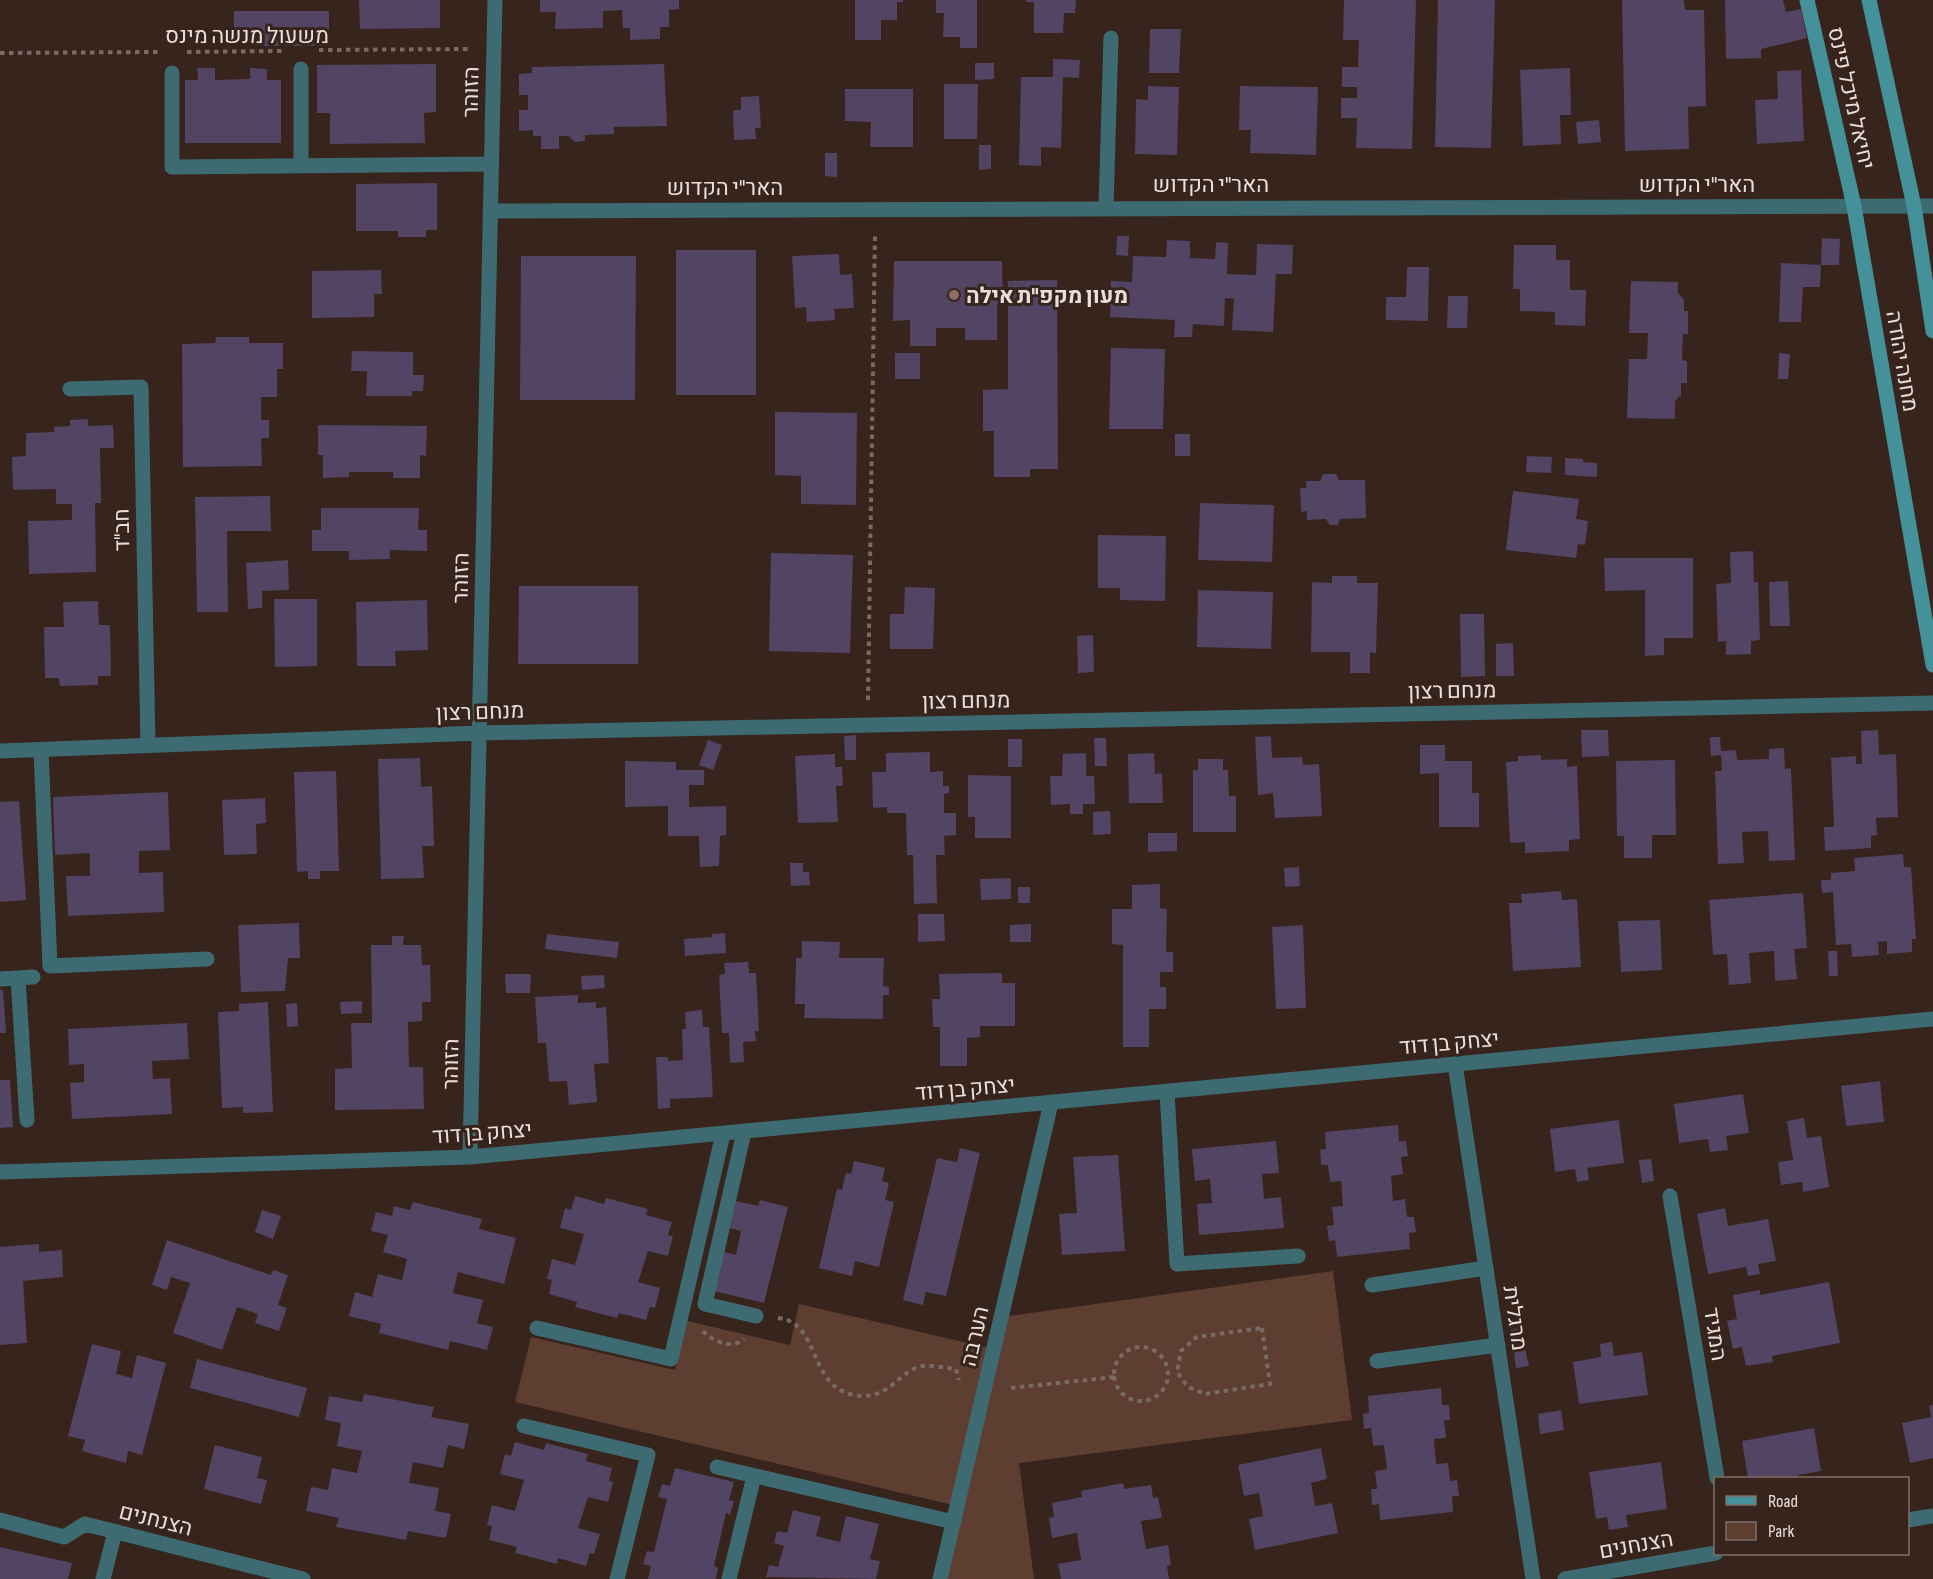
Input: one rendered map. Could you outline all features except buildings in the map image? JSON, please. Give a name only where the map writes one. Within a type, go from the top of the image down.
[{"type":"main road","name":"יחיאל מיכל פינס","points":[[1807,0],[1854,206]]},
{"type":"main road","name":"יחיאל מיכל פינס","points":[[1869,0],[1914,206]]},
{"type":"main road","name":"מחנה יהודה","points":[[1854,206],[1933,665]]},
{"type":"main road","name":"מחנה יהודה","points":[[1914,206],[1933,331]]},
{"type":"street","name":"הזוהר","points":[[470,1157],[495,0]]},
{"type":"street","points":[[1106,207],[1111,38]]},
{"type":"street","points":[[301,69],[301,166]]},
{"type":"street","points":[[172,73],[172,167],[491,164]]},
{"type":"street","name":"האר\"י הקדוש","points":[[490,211],[1106,207],[1933,206]]},
{"type":"street","name":"חב\"ד","points":[[70,389],[141,387],[148,745]]},
{"type":"street","name":"מנחם רצון","points":[[0,751],[479,733],[1933,703]]},
{"type":"street","points":[[41,750],[50,966],[207,959]]},
{"type":"street","points":[[0,979],[33,977]]},
{"type":"street","points":[[18,978],[27,1120]]},
{"type":"street","name":"יצחק בן דוד","points":[[0,1172],[470,1157],[1933,1019]]},
{"type":"street","name":"מרגלית","points":[[1455,1064],[1533,1579]]},
{"type":"street","points":[[1167,1092],[1177,1264],[1298,1256]]},
{"type":"street","name":"הערבה","points":[[940,1579],[1051,1103]]},
{"type":"street","points":[[744,1132],[705,1304],[761,1316]]},
{"type":"street","points":[[537,1328],[671,1359],[723,1134]]},
{"type":"street","name":"המגיד","points":[[1670,1196],[1717,1477]]},
{"type":"street","points":[[1372,1285],[1486,1268]]},
{"type":"street","points":[[1377,1361],[1498,1345]]},
{"type":"street","points":[[524,1426],[648,1455],[617,1579]]},
{"type":"street","points":[[717,1467],[954,1522]]},
{"type":"street","points":[[729,1579],[754,1476]]},
{"type":"street","points":[[1909,1520],[1933,1516]]},
{"type":"street","name":"הצנחנים","points":[[0,1520],[64,1537],[85,1524],[267,1575],[303,1579]]},
{"type":"street","points":[[103,1579],[115,1532]]},
{"type":"street","name":"הצנחנים","points":[[1564,1579],[1714,1553]]},
{"type":"path","name":"משעול מנשה מינס","points":[[317,51],[494,49]]},
{"type":"path","name":"משעול מנשה מינס","points":[[176,52],[294,51]]},
{"type":"path","name":"משעול מנשה מינס","points":[[0,53],[165,52]]},
{"type":"path","points":[[868,725],[876,209]]},
{"type":"path","points":[[683,1307],[708,1336],[723,1344],[740,1342],[747,1336]]},
{"type":"path","points":[[761,1316],[789,1319],[802,1331],[830,1385],[853,1395],[874,1396],[921,1366],[956,1368],[962,1389]]},
{"type":"path","points":[[1168,1371],[1177,1372],[1188,1387],[1205,1394],[1270,1384],[1262,1328],[1197,1337],[1180,1351],[1177,1372]]},
{"type":"path","points":[[1138,1347],[1155,1350],[1166,1363],[1168,1371],[1167,1381],[1157,1396],[1139,1401],[1123,1394],[1114,1369],[1123,1354],[1138,1347]]},
{"type":"path","points":[[984,1390],[1115,1377]]},
{"type":"green space","points":[[1333,1271],[1352,1420],[1019,1463],[1034,1579],[940,1579],[957,1506],[515,1402],[531,1337],[675,1370],[687,1321],[790,1345],[799,1304],[994,1349],[1002,1317]]},
{"type":"place","name":"מעון מקפ\"ת אילה","points":[[954,295]]}]
